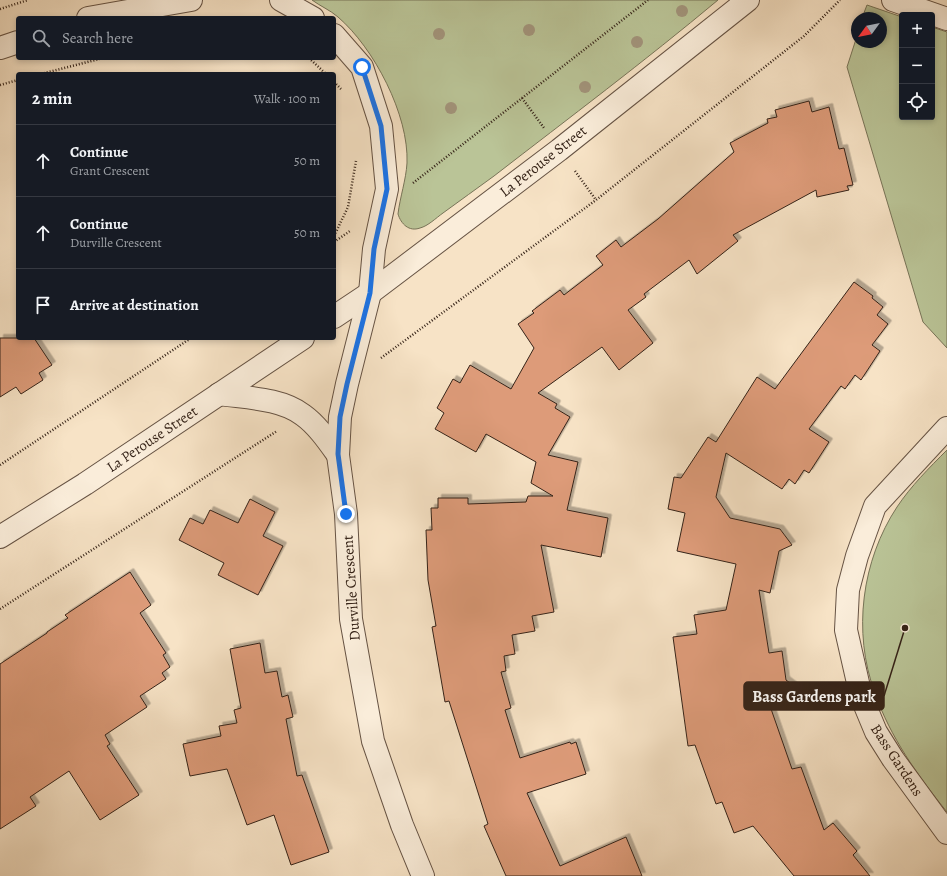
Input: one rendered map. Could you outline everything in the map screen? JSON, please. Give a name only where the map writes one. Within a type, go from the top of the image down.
[{"type":"street","points":[[99,16],[191,0]]},
{"type":"street","points":[[281,0],[309,16]]},
{"type":"street","name":"La Perouse Street","points":[[336,316],[370,293],[559,150],[748,0]]},
{"type":"street","points":[[893,0],[947,19]]},
{"type":"street","name":"Durville Crescent","points":[[336,37],[362,67],[381,126],[387,189],[374,249],[370,293],[340,417],[338,454],[346,514],[351,619],[373,741],[402,825],[423,876]]},
{"type":"street","points":[[0,48],[16,43]]},
{"type":"street","name":"La Perouse Street","points":[[0,537],[85,484],[300,340]]},
{"type":"street","points":[[219,394],[268,401],[288,406],[303,415],[324,435],[338,454]]},
{"type":"street","name":"Bass Gardens","points":[[947,428],[875,506],[857,556],[848,590],[846,630],[861,696],[876,732],[892,758],[947,833]]},
{"type":"path","points":[[0,9],[28,0]]},
{"type":"path","points":[[336,241],[383,206],[648,0]]},
{"type":"path","points":[[379,360],[596,200],[804,36],[840,0]]},
{"type":"path","points":[[49,72],[95,60]]},
{"type":"path","points":[[311,60],[324,72]]},
{"type":"path","points":[[0,85],[16,81]]},
{"type":"path","points":[[336,84],[342,90]]},
{"type":"path","points":[[336,232],[348,207],[356,161]]},
{"type":"path","points":[[0,465],[188,340]]},
{"type":"path","points":[[0,609],[303,415]]},
{"type":"green space","points":[[312,0],[718,0],[635,67],[494,176],[429,224],[412,229],[403,224],[398,214],[407,163],[406,144],[396,104],[376,64],[364,46],[338,17]]},
{"type":"green space","points":[[867,5],[899,16],[899,120],[935,120],[935,28],[947,32],[947,348],[923,322],[847,67],[853,48],[887,48],[887,12],[864,12]]},
{"type":"green space","points":[[947,450],[947,812],[915,770],[888,725],[875,693],[868,670],[864,646],[863,621],[864,597],[869,573],[885,528],[908,492]]},
{"type":"building","points":[[809,101],[812,112],[829,107],[839,149],[844,148],[853,185],[847,186],[849,190],[817,197],[816,190],[733,235],[738,241],[697,274],[689,260],[644,294],[646,297],[628,310],[653,343],[619,370],[602,347],[538,393],[557,404],[555,408],[570,417],[548,455],[578,462],[567,510],[608,518],[601,557],[541,545],[554,612],[532,616],[535,631],[512,635],[515,654],[504,656],[506,671],[501,672],[511,708],[505,710],[520,758],[570,742],[571,744],[576,742],[586,774],[527,793],[560,866],[626,837],[642,876],[506,876],[484,826],[488,824],[449,701],[445,702],[432,627],[436,626],[428,580],[426,530],[432,530],[431,508],[438,508],[438,498],[468,498],[468,504],[526,502],[528,496],[553,496],[531,483],[536,462],[486,434],[476,452],[435,429],[444,413],[437,408],[453,379],[460,383],[470,365],[511,389],[534,348],[518,324],[534,313],[532,311],[560,290],[564,295],[603,265],[596,256],[616,240],[621,247],[658,219],[734,152],[730,143],[768,123],[767,119],[777,117],[775,110]]},
{"type":"building","points":[[854,282],[873,296],[872,298],[883,307],[877,315],[888,324],[872,345],[880,351],[861,380],[855,375],[845,389],[841,386],[809,429],[829,442],[809,473],[804,470],[795,484],[789,479],[782,489],[726,453],[716,497],[730,518],[780,529],[792,545],[779,551],[770,593],[759,590],[769,653],[782,651],[786,680],[794,686],[794,696],[789,704],[770,706],[792,769],[801,767],[824,830],[833,823],[857,851],[853,855],[870,876],[794,876],[753,826],[734,833],[722,802],[716,804],[695,745],[688,746],[673,637],[697,634],[694,615],[726,610],[736,564],[677,551],[685,513],[668,509],[674,477],[681,478],[708,437],[716,442],[757,377],[775,389]]},
{"type":"building","points":[[0,338],[35,340],[52,365],[39,373],[43,380],[21,394],[16,387],[0,397]]},
{"type":"building","points":[[250,499],[275,512],[263,536],[283,546],[258,595],[218,575],[224,563],[179,540],[190,518],[203,524],[210,510],[238,523]]},
{"type":"building","points":[[130,572],[151,605],[140,613],[166,653],[163,655],[170,667],[162,673],[166,679],[140,696],[147,707],[105,735],[110,744],[107,746],[139,795],[100,820],[69,771],[30,797],[36,806],[0,829],[0,664],[68,618],[65,615]]},
{"type":"building","points":[[260,643],[265,673],[277,671],[282,697],[288,695],[293,717],[286,719],[297,776],[302,775],[329,852],[291,865],[274,815],[247,825],[227,769],[190,776],[183,744],[221,736],[219,726],[237,723],[234,710],[241,708],[230,649]]},
{"type":"place","name":"Bass Gardens park","points":[[905,628]]},
{"type":"route","points":[[346,514],[338,454],[340,417],[370,293],[374,249],[387,189],[381,126],[362,67]]}]
